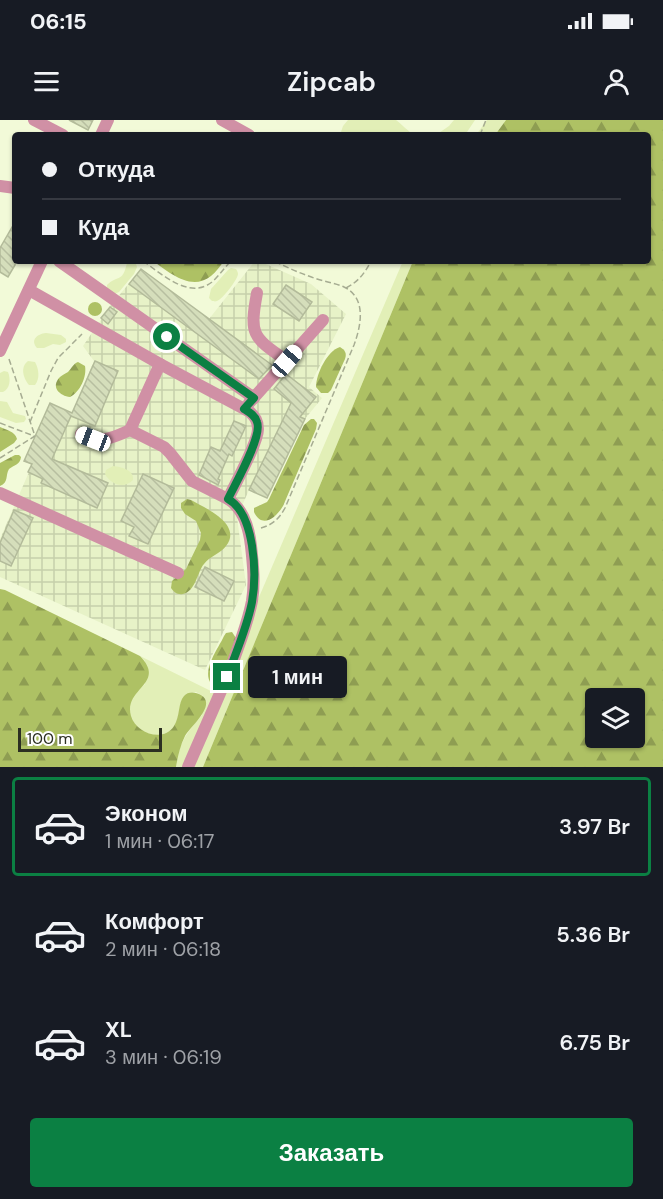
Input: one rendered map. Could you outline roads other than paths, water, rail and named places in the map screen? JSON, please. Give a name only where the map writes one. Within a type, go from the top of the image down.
[{"type":"street","points":[[34,120],[51,128]]},
{"type":"street","points":[[222,120],[244,132]]},
{"type":"street","points":[[2,348],[6,325],[29,290],[41,264]]},
{"type":"street","points":[[63,264],[254,398]]},
{"type":"street","points":[[29,290],[255,417],[258,422],[258,435],[228,499]]},
{"type":"street","points":[[257,293],[253,318],[255,333],[264,345],[287,361]]},
{"type":"street","points":[[244,409],[322,320]]},
{"type":"street","points":[[81,434],[93,439],[106,440],[130,430],[160,364]]},
{"type":"street","points":[[130,430],[164,447],[192,482],[233,502],[240,510],[249,531],[254,578],[252,603],[242,639],[188,767]]},
{"type":"street","points":[[0,493],[178,573]]}]
